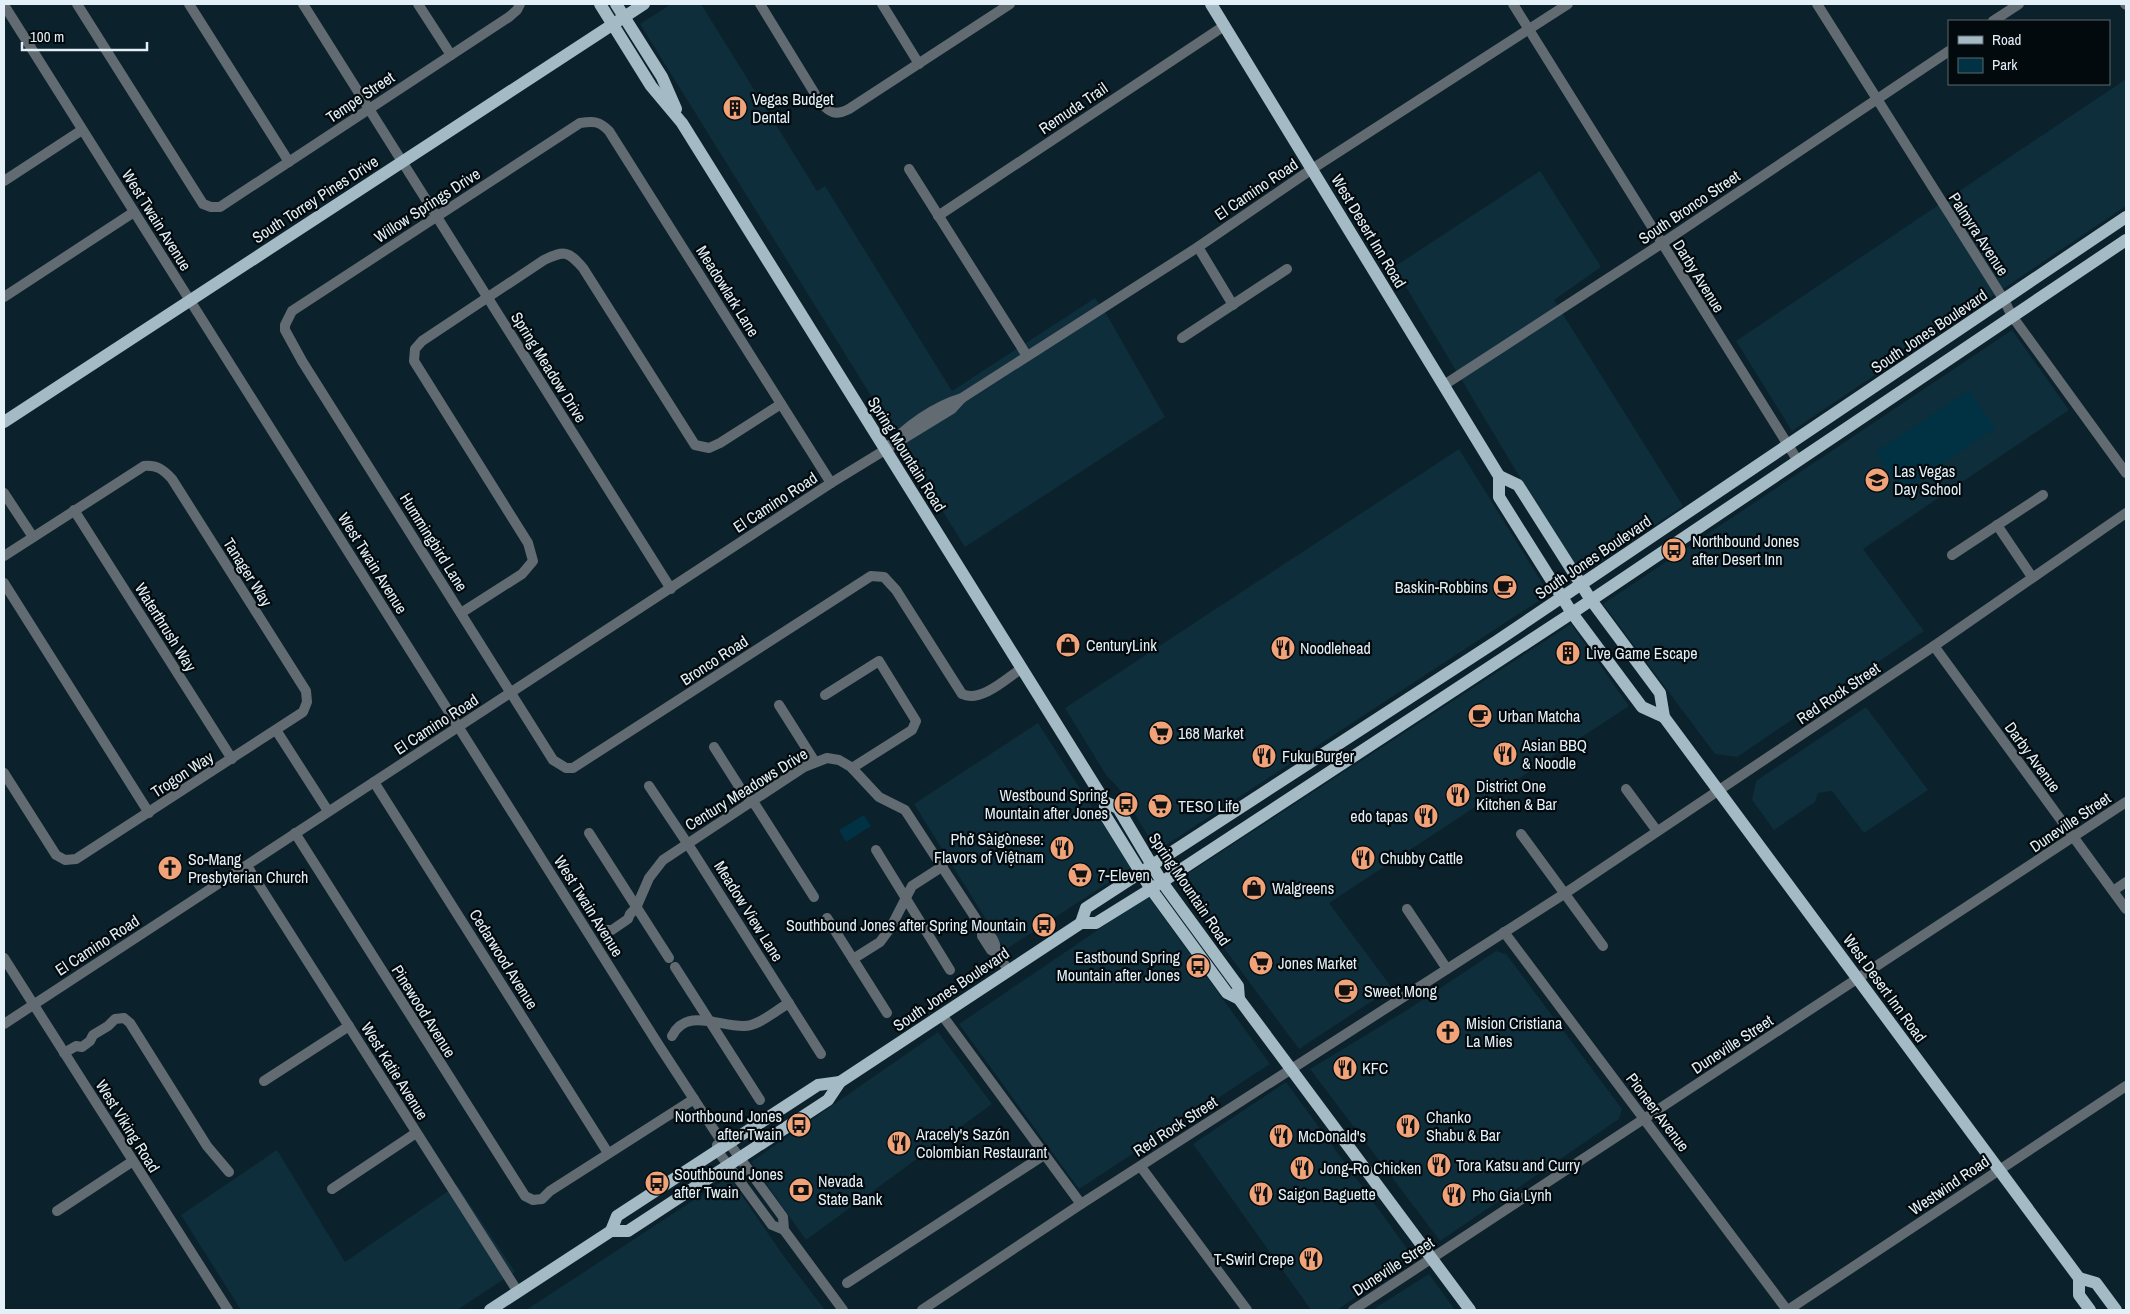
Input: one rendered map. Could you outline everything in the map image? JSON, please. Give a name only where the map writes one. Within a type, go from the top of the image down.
[{"type":"main road","name":"Spring Mountain Road","points":[[600,4],[651,86],[682,123],[1106,802],[1118,808],[1153,865],[1157,885]]},
{"type":"main road","name":"Spring Mountain Road","points":[[616,4],[662,77],[682,123]]},
{"type":"main road","name":"South Torrey Pines Drive","points":[[4,422],[644,4]]},
{"type":"main road","name":"West Desert Inn Road","points":[[1211,4],[1499,476],[1499,497],[1572,613],[1642,707],[1664,717]]},
{"type":"main road","name":"South Jones Boulevard","points":[[1081,923],[1086,908],[1581,585],[2126,217]]},
{"type":"main road","name":"South Jones Boulevard","points":[[490,1310],[611,1231],[628,1231],[728,1166],[828,1100],[840,1082],[1081,923],[1096,923],[1157,885],[1572,613],[2126,240]]},
{"type":"main road","name":"West Desert Inn Road","points":[[1499,476],[1518,485],[1590,600],[1660,694],[1664,717],[2078,1278],[2079,1296],[2090,1310]]},
{"type":"main road","points":[[1362,729],[1377,740]]},
{"type":"main road","name":"Spring Mountain Road","points":[[1106,802],[1105,815],[1141,873],[1157,885],[1238,986],[1239,999],[1470,1310]]},
{"type":"main road","name":"South Jones Boulevard","points":[[611,1231],[617,1216],[717,1150],[818,1085],[840,1082]]},
{"type":"main road","name":"West Desert Inn Road","points":[[2078,1278],[2096,1283],[2116,1310]]},
{"type":"street","name":"Tempe Street","points":[[77,4],[203,204],[211,207],[220,207],[509,18],[518,10],[520,4]]},
{"type":"street","points":[[188,4],[289,162]]},
{"type":"street","name":"Spring Meadow Drive","points":[[303,4],[671,588]]},
{"type":"street","points":[[418,4],[451,55]]},
{"type":"street","points":[[760,4],[820,102],[833,114],[849,109],[1006,5]]},
{"type":"street","points":[[882,4],[918,64]]},
{"type":"street","name":"Darby Avenue","points":[[1514,4],[1661,244],[1798,461]]},
{"type":"street","name":"El Camino Road","points":[[4,1024],[885,449],[899,433],[947,402],[962,398],[1198,247],[1312,169],[1568,4]]},
{"type":"street","name":"Palmyra Avenue","points":[[1817,4],[2004,300],[2012,316],[2126,473]]},
{"type":"street","points":[[1995,20],[2019,4]]},
{"type":"street","name":"West Twain Avenue","points":[[4,5],[658,1044],[718,1136],[729,1143],[783,1217],[784,1230]]},
{"type":"street","name":"Remuda Trail","points":[[938,216],[1224,26]]},
{"type":"street","name":"South Bronco Street","points":[[1444,384],[1661,244],[1948,52]]},
{"type":"street","name":"Willow Springs Drive","points":[[285,325],[292,311],[580,123],[594,121]]},
{"type":"street","name":"Meadowlark Lane","points":[[594,121],[601,123],[609,131],[831,483]]},
{"type":"street","points":[[4,182],[82,130]]},
{"type":"street","points":[[909,169],[1027,356]]},
{"type":"street","points":[[4,297],[134,212]]},
{"type":"street","points":[[1198,247],[1233,304]]},
{"type":"street","points":[[461,613],[522,574],[533,561],[528,543],[420,369],[414,356],[415,349],[422,341],[544,260],[564,253],[571,255],[583,268],[695,444],[702,448],[708,448],[720,444],[781,404]]},
{"type":"street","points":[[1182,338],[1287,268]]},
{"type":"street","name":"Hummingbird Lane","points":[[285,325],[285,330],[302,362],[510,693],[553,760],[566,768]]},
{"type":"street","name":"Tanager Way","points":[[74,510],[144,466],[154,466],[165,471],[172,479],[306,691],[307,702]]},
{"type":"street","points":[[4,493],[33,537]]},
{"type":"street","points":[[1952,555],[2043,495]]},
{"type":"street","points":[[4,556],[74,510]]},
{"type":"street","name":"Waterthrush Way","points":[[74,510],[232,759]]},
{"type":"street","name":"Red Rock Street","points":[[922,1310],[1081,1204],[1564,894],[1934,646],[2126,513]]},
{"type":"street","points":[[1997,525],[2032,577]]},
{"type":"street","name":"Bronco Road","points":[[566,768],[573,768],[871,576],[878,575],[884,577],[896,590],[962,694],[973,696],[989,690],[1022,668]]},
{"type":"street","points":[[4,583],[149,813]]},
{"type":"street","name":"Darby Avenue","points":[[1934,646],[2072,838],[2126,909]]},
{"type":"street","points":[[825,695],[879,661],[916,721],[912,730],[852,768]]},
{"type":"street","name":"Trogon Way","points":[[4,773],[56,855],[66,860],[76,859],[303,712],[307,702]]},
{"type":"street","points":[[779,705],[815,762]]},
{"type":"street","points":[[276,730],[328,811]]},
{"type":"street","points":[[714,747],[814,897]]},
{"type":"street","name":"Century Meadows Drive","points":[[592,939],[628,920],[649,878],[663,860],[751,800],[815,762],[828,758],[839,760],[852,768],[879,797],[905,810],[982,928],[982,936],[990,950],[996,952],[1009,971]]},
{"type":"street","name":"Cedarwood Avenue","points":[[374,782],[608,1153]]},
{"type":"street","name":"Meadow View Lane","points":[[649,786],[821,1054]]},
{"type":"street","points":[[1626,789],[1657,831]]},
{"type":"street","name":"Duneville Street","points":[[1353,1310],[1858,980],[2126,802]]},
{"type":"street","name":"Pinewood Avenue","points":[[295,833],[524,1196],[533,1200],[542,1199],[550,1191],[608,1153]]},
{"type":"street","points":[[589,833],[633,911],[672,963],[760,1100]]},
{"type":"street","points":[[1521,834],[1603,946]]},
{"type":"street","points":[[876,850],[950,970]]},
{"type":"street","name":"West Katie Avenue","points":[[247,866],[518,1292]]},
{"type":"street","points":[[853,959],[880,942],[891,927],[912,886],[943,866]]},
{"type":"street","points":[[2113,891],[2126,882]]},
{"type":"street","points":[[1407,910],[1447,969]]},
{"type":"street","points":[[827,918],[887,1013]]},
{"type":"street","name":"Pioneer Avenue","points":[[1504,932],[1788,1310]]},
{"type":"street","name":"West Viking Road","points":[[4,958],[228,1310]]},
{"type":"street","points":[[658,1044],[685,1031],[693,1026],[695,1021],[708,1020],[745,1026],[789,1003]]},
{"type":"street","points":[[942,1015],[1081,1204]]},
{"type":"street","points":[[64,1053],[90,1041],[93,1035],[108,1026],[115,1019],[124,1018],[130,1024],[208,1146],[229,1172]]},
{"type":"street","points":[[264,1080],[348,1026]]},
{"type":"street","name":"Westwind Road","points":[[1788,1310],[2126,1086]]},
{"type":"street","points":[[608,1153],[694,1099]]},
{"type":"street","points":[[332,1189],[416,1133]]},
{"type":"street","points":[[717,1150],[718,1136]]},
{"type":"street","name":"West Twain Avenue","points":[[717,1150],[772,1225],[784,1230],[843,1310]]},
{"type":"street","points":[[847,1283],[1044,1155]]},
{"type":"street","points":[[57,1211],[133,1161]]},
{"type":"street","points":[[1141,1167],[1247,1310]]},
{"type":"shaded area","points":[[671,4],[701,4],[817,191],[825,186],[952,391],[1095,298],[1107,315],[1165,417],[965,547],[640,24]]},
{"type":"shaded area","points":[[2126,79],[2126,206],[1792,431],[1736,341]]},
{"type":"shaded area","points":[[1540,171],[1601,267],[1554,300],[1683,506],[1579,576],[1394,267]]},
{"type":"shaded area","name":"Las Vegas Day School","points":[[2012,330],[2069,410],[1863,549],[1924,631],[1737,757],[1715,754],[1603,604]]},
{"type":"shaded area","points":[[1459,449],[1549,594],[1157,851],[1121,791],[1106,775],[1065,708]]},
{"type":"shaded area","points":[[1571,624],[1629,706],[1329,903],[1392,988],[1299,1049],[1175,882]]},
{"type":"shaded area","points":[[1866,707],[1928,790],[1864,833],[1832,791],[1818,793],[1815,802],[1774,830],[1752,800],[1756,781]]},
{"type":"shaded area","points":[[1038,723],[1131,868],[1005,950],[914,804]]},
{"type":"shaded area","points":[[1148,896],[1270,1064],[1079,1189],[959,1024]]},
{"type":"shaded area","points":[[1496,951],[1506,954],[1622,1109],[1619,1119],[1440,1241],[1310,1069],[1407,1010]]},
{"type":"shaded area","points":[[938,1032],[992,1104],[806,1240],[751,1162]]},
{"type":"shaded area","points":[[1286,1082],[1414,1258],[1337,1310],[1311,1310],[1193,1144]]},
{"type":"shaded area","points":[[277,1150],[345,1262],[457,1185],[515,1272],[457,1310],[241,1310],[181,1215]]},
{"type":"shaded area","points":[[729,1177],[783,1255],[825,1310],[526,1310]]},
{"type":"shaded area","points":[[1429,1274],[1455,1310],[1372,1310]]},
{"type":"green space","points":[[1969,390],[1995,428],[1902,491],[1876,452]]},
{"type":"green space","points":[[864,815],[871,826],[846,842],[839,830]]},
{"type":"place","name":"Vegas Budget Dental","points":[[735,108]]},
{"type":"place","name":"Las Vegas Day School","points":[[1877,480]]},
{"type":"place","name":"Northbound Jones after Desert Inn","points":[[1674,550]]},
{"type":"place","name":"Baskin-Robbins","points":[[1505,587]]},
{"type":"place","name":"CenturyLink","points":[[1068,645]]},
{"type":"place","name":"Noodlehead","points":[[1283,648]]},
{"type":"place","name":"Live Game Escape","points":[[1568,653]]},
{"type":"place","name":"Urban Matcha","points":[[1480,716]]},
{"type":"place","name":"168 Market","points":[[1161,733]]},
{"type":"place","name":"Asian BBQ & Noodle","points":[[1505,754]]},
{"type":"place","name":"Fuku Burger","points":[[1264,756]]},
{"type":"place","name":"District One Kitchen & Bar","points":[[1458,795]]},
{"type":"place","name":"Westbound Spring Mountain after Jones","points":[[1126,804]]},
{"type":"place","name":"TESO Life","points":[[1160,806]]},
{"type":"place","name":"edo tapas","points":[[1426,816]]},
{"type":"place","name":"Phở Sàigònese: Flavors of Việtnam","points":[[1062,848]]},
{"type":"place","name":"Chubby Cattle","points":[[1363,858]]},
{"type":"place","name":"So-Mang Presbyterian Church","points":[[170,868]]},
{"type":"place","name":"7-Eleven","points":[[1080,875]]},
{"type":"place","name":"Walgreens","points":[[1254,888]]},
{"type":"place","name":"Southbound Jones after Spring Mountain","points":[[1044,925]]},
{"type":"place","name":"Jones Market","points":[[1261,963]]},
{"type":"place","name":"Eastbound Spring Mountain after Jones","points":[[1198,966]]},
{"type":"place","name":"Sweet Mong","points":[[1346,991]]},
{"type":"place","name":"Mision Cristiana La Mies","points":[[1448,1032]]},
{"type":"place","name":"KFC","points":[[1345,1068]]},
{"type":"place","name":"Northbound Jones after Twain","points":[[799,1125]]},
{"type":"place","name":"Chanko Shabu & Bar","points":[[1408,1126]]},
{"type":"place","name":"McDonald's","points":[[1281,1136]]},
{"type":"place","name":"Aracely's Sazón Colombian Restaurant","points":[[899,1143]]},
{"type":"place","name":"Tora Katsu and Curry","points":[[1439,1165]]},
{"type":"place","name":"Jong-Ro Chicken","points":[[1302,1168]]},
{"type":"place","name":"Southbound Jones after Twain","points":[[657,1183]]},
{"type":"place","name":"Nevada State Bank","points":[[801,1190]]},
{"type":"place","name":"Saigon Baguette","points":[[1261,1194]]},
{"type":"place","name":"Pho Gia Lynh","points":[[1454,1195]]},
{"type":"place","name":"T-Swirl Crepe","points":[[1311,1259]]}]
